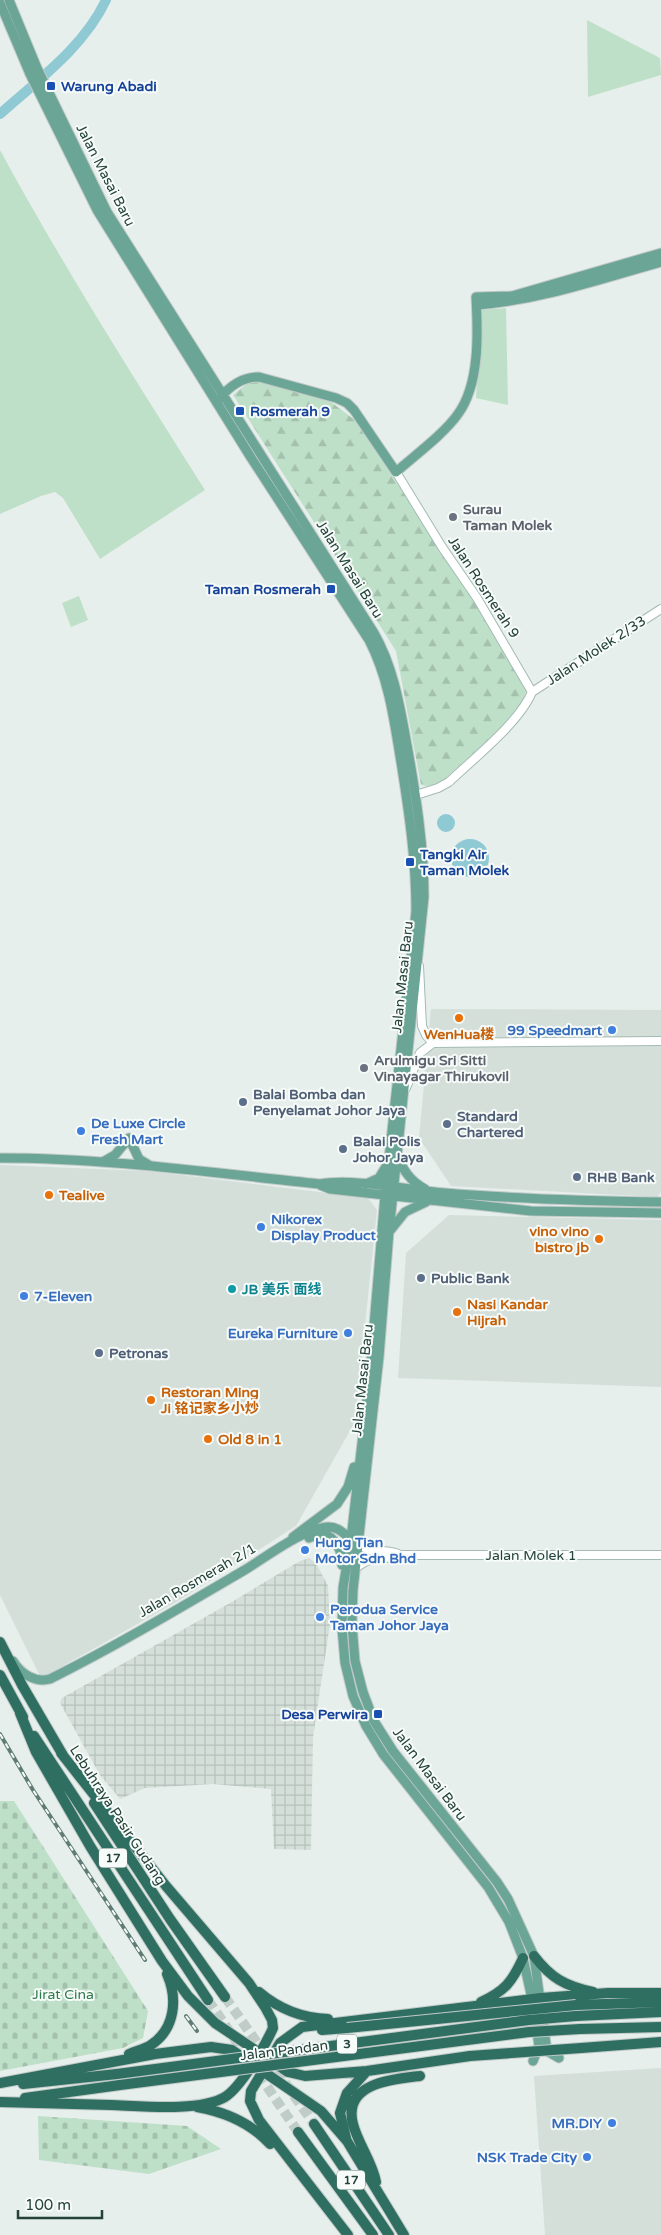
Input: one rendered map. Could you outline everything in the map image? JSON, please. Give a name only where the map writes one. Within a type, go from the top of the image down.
[{"type":"highway","name":"Lebuhraya Pasir Gudang","points":[[0,1640],[22,1685],[61,1753],[170,1919],[225,1997]]},
{"type":"highway","name":"Lebuhraya Pasir Gudang","points":[[0,1675],[20,1713],[79,1806],[208,2000]]},
{"type":"highway","points":[[20,1713],[36,1752],[90,1846],[162,1961],[204,2014],[288,2072],[301,2076],[367,2071],[470,2056],[661,2042]]},
{"type":"highway","points":[[61,1753],[166,1886],[249,1983],[272,2020],[273,2028],[239,2085],[224,2098],[191,2106]]},
{"type":"highway","points":[[534,1956],[546,1972],[563,1983],[602,1994]]},
{"type":"highway","points":[[471,2007],[498,1994],[509,1984],[523,1958]]},
{"type":"highway","points":[[107,2062],[150,2046],[168,2027],[173,2008],[173,1994],[170,1980],[162,1961]]},
{"type":"highway","points":[[249,1983],[280,2008],[295,2014],[350,2024],[576,2011],[661,2002]]},
{"type":"highway","points":[[348,2235],[252,2109],[251,2091],[280,2043],[296,2032],[471,2007],[602,1994],[661,1993]]},
{"type":"highway","name":"Jalan Pandan","points":[[0,2084],[117,2074],[529,2020],[576,2011],[661,2012]]},
{"type":"highway","name":"Jalan Pandan","points":[[0,2102],[529,2032],[661,2027]]},
{"type":"highway","points":[[0,2084],[107,2062],[211,2047],[232,2050],[321,2111],[347,2141],[404,2235]]},
{"type":"highway","points":[[347,2141],[340,2113],[347,2093],[367,2071]]},
{"type":"highway","points":[[378,2193],[375,2176],[353,2125],[352,2111],[354,2103],[363,2091],[378,2083],[420,2076]]},
{"type":"highway","points":[[0,2102],[191,2106],[225,2114],[238,2119],[259,2133],[341,2226]]},
{"type":"highway","name":"17","points":[[314,2124],[389,2235]]},
{"type":"highway","name":"17","points":[[298,2132],[373,2235]]},
{"type":"main road","name":"Jalan Masai Baru","points":[[8,0],[19,25],[33,71]]},
{"type":"main road","name":"Jalan Masai Baru","points":[[0,3],[14,36],[107,212],[381,644],[395,684],[416,795],[424,870],[422,923],[403,1094],[393,1157]]},
{"type":"main road","points":[[14,36],[14,31],[19,25]]},
{"type":"main road","name":"Jalan Masai Baru","points":[[45,95],[97,210],[221,410],[360,625],[378,657],[390,695],[416,865],[416,911],[393,1157],[389,1192],[383,1218],[362,1443],[355,1541],[356,1568],[352,1624],[355,1661],[363,1692],[374,1721],[393,1751],[497,1882],[518,1918],[534,1956],[539,2046],[533,2060]]},
{"type":"main road","points":[[476,301],[512,296],[661,254]]},
{"type":"main road","points":[[476,301],[512,302],[542,296],[661,262]]},
{"type":"main road","points":[[396,472],[458,415],[464,404],[472,383],[475,365],[476,301]]},
{"type":"main road","name":"Jalan Rosmerah 9","points":[[222,395],[248,377],[259,377],[336,398],[347,403],[354,410],[396,472]]},
{"type":"main road","points":[[221,410],[219,401],[222,395]]},
{"type":"main road","points":[[404,779],[408,790],[416,795]]},
{"type":"main road","points":[[103,1162],[115,1155],[129,1138],[139,1159],[149,1165]]},
{"type":"main road","points":[[365,1189],[383,1173],[393,1157],[414,1184],[430,1196],[548,1201],[661,1202]]},
{"type":"main road","points":[[0,1158],[149,1165],[320,1184],[330,1189],[365,1189],[555,1212],[661,1213]]},
{"type":"main road","points":[[365,1189],[378,1201],[383,1218]]},
{"type":"main road","name":"Jalan Masai Baru","points":[[389,1192],[389,1232],[380,1357],[355,1541],[343,1588],[342,1628],[345,1663],[353,1696],[366,1726],[383,1754],[488,1887],[509,1922],[537,1999],[547,2051],[559,2058]]},
{"type":"main road","points":[[389,1232],[405,1212],[430,1196]]},
{"type":"main road","points":[[287,1543],[297,1532],[326,1514],[337,1504],[348,1487],[362,1443]]},
{"type":"main road","name":"Jalan Rosmerah 2/1","points":[[0,1640],[23,1673],[35,1680],[42,1681],[58,1675],[103,1650],[263,1559],[287,1543],[312,1531],[329,1526],[340,1529],[355,1541]]},
{"type":"main road","points":[[263,1559],[276,1557],[313,1536],[328,1536],[334,1539],[339,1546],[342,1556],[343,1588]]},
{"type":"street","name":"Jalan Rosmerah 9","points":[[396,472],[442,547],[477,598],[532,692]]},
{"type":"street","name":"Jalan Molek 2/33","points":[[532,692],[661,609]]},
{"type":"street","points":[[416,795],[438,788],[449,782],[518,715],[532,692]]},
{"type":"street","points":[[418,958],[422,1026],[426,1035],[433,1043]]},
{"type":"street","points":[[403,1094],[420,1053],[433,1043],[661,1040]]},
{"type":"street","name":"Jalan Molek 1","points":[[355,1541],[368,1550],[394,1551],[400,1555]]},
{"type":"street","name":"Jalan Molek 1","points":[[356,1568],[371,1558],[393,1558],[400,1555],[661,1555]]},
{"type":"shaded area","points":[[431,1009],[661,1010],[661,1192],[657,1197],[451,1186],[419,1138]]},
{"type":"shaded area","points":[[0,1165],[147,1171],[368,1198],[377,1210],[355,1422],[296,1526],[178,1601],[47,1675],[39,1674],[0,1595]]},
{"type":"shaded area","points":[[449,1215],[661,1220],[661,1387],[398,1378],[406,1253]]},
{"type":"shaded area","points":[[309,1558],[316,1563],[328,1586],[330,1624],[313,1737],[311,1850],[274,1849],[271,1789],[213,1784],[145,1788],[120,1799],[100,1775],[60,1703],[62,1698],[300,1561]]},
{"type":"shaded area","points":[[661,2068],[661,2235],[545,2235],[534,2076]]},
{"type":"green space","points":[[587,20],[660,58],[661,75],[588,97]]},
{"type":"green space","points":[[0,150],[74,279],[205,490],[100,559],[63,498],[55,492],[0,514]]},
{"type":"green space","points":[[506,308],[508,405],[476,398],[481,310]]},
{"type":"green space","points":[[249,382],[263,382],[331,402],[356,421],[495,632],[527,688],[523,701],[508,722],[439,784],[421,785],[396,651],[233,395]]},
{"type":"green space","points":[[79,596],[88,620],[71,627],[62,603]]},
{"type":"green space","name":"Jirat Cina","points":[[0,1801],[14,1801],[148,2011],[143,2038],[123,2048],[0,2071]]},
{"type":"green space","points":[[38,2116],[187,2126],[221,2149],[149,2174],[39,2160]]},
{"type":"water","points":[[446,814],[452,817],[455,823],[452,829],[446,832],[440,829],[437,823],[440,817]]},
{"type":"water","points":[[470,839],[477,840],[483,845],[488,851],[488,865],[483,871],[477,876],[470,877],[463,876],[457,871],[452,865],[451,858],[452,851],[457,845],[463,840]]},
{"type":"waterway","points":[[0,114],[73,48],[86,33],[106,0]]},
{"type":"tunnel","points":[[225,1997],[314,2124]]},
{"type":"tunnel","points":[[208,2000],[298,2132]]},
{"type":"railway","points":[[0,1734],[33,1790],[145,1960]]},
{"type":"railway","points":[[186,2016],[197,2031]]},
{"type":"place","name":"Warung Abadi","points":[[51,86]]},
{"type":"place","name":"Rosmerah 9","points":[[240,411]]},
{"type":"place","name":"Surau Taman Molek","points":[[453,517]]},
{"type":"place","name":"Taman Rosmerah","points":[[331,589]]},
{"type":"place","name":"Tangki Air Taman Molek","points":[[410,862]]},
{"type":"place","name":"WenHua楼","points":[[459,1018]]},
{"type":"place","name":"99 Speedmart","points":[[612,1030]]},
{"type":"place","name":"Arulmigu Sri Sitti Vinayagar Thirukovil","points":[[364,1068]]},
{"type":"place","name":"Balai Bomba dan Penyelamat Johor Jaya","points":[[243,1102]]},
{"type":"place","name":"Standard Chartered","points":[[447,1124]]},
{"type":"place","name":"De Luxe Circle Fresh Mart","points":[[81,1131]]},
{"type":"place","name":"Balai Polis Johor Jaya","points":[[343,1149]]},
{"type":"place","name":"RHB Bank","points":[[577,1177]]},
{"type":"place","name":"Tealive","points":[[49,1195]]},
{"type":"place","name":"Nikorex Display Product","points":[[261,1227]]},
{"type":"place","name":"vino vino bistro jb","points":[[599,1239]]},
{"type":"place","name":"Public Bank","points":[[421,1278]]},
{"type":"place","name":"JB 美乐 面线","points":[[232,1289]]},
{"type":"place","name":"7-Eleven","points":[[24,1296]]},
{"type":"place","name":"Nasi Kandar Hijrah","points":[[457,1312]]},
{"type":"place","name":"Eureka Furniture","points":[[348,1333]]},
{"type":"place","name":"Petronas","points":[[99,1353]]},
{"type":"place","name":"Restoran Ming Ji 铭记家乡小炒","points":[[151,1400]]},
{"type":"place","name":"Old 8 in 1","points":[[208,1439]]},
{"type":"place","name":"Hung Tian Motor Sdn Bhd","points":[[305,1550]]},
{"type":"place","name":"Perodua Service Taman Johor Jaya","points":[[320,1617]]},
{"type":"place","name":"Desa Perwira","points":[[378,1714]]},
{"type":"place","name":"MR.DIY","points":[[612,2123]]},
{"type":"place","name":"NSK Trade City","points":[[587,2157]]}]
